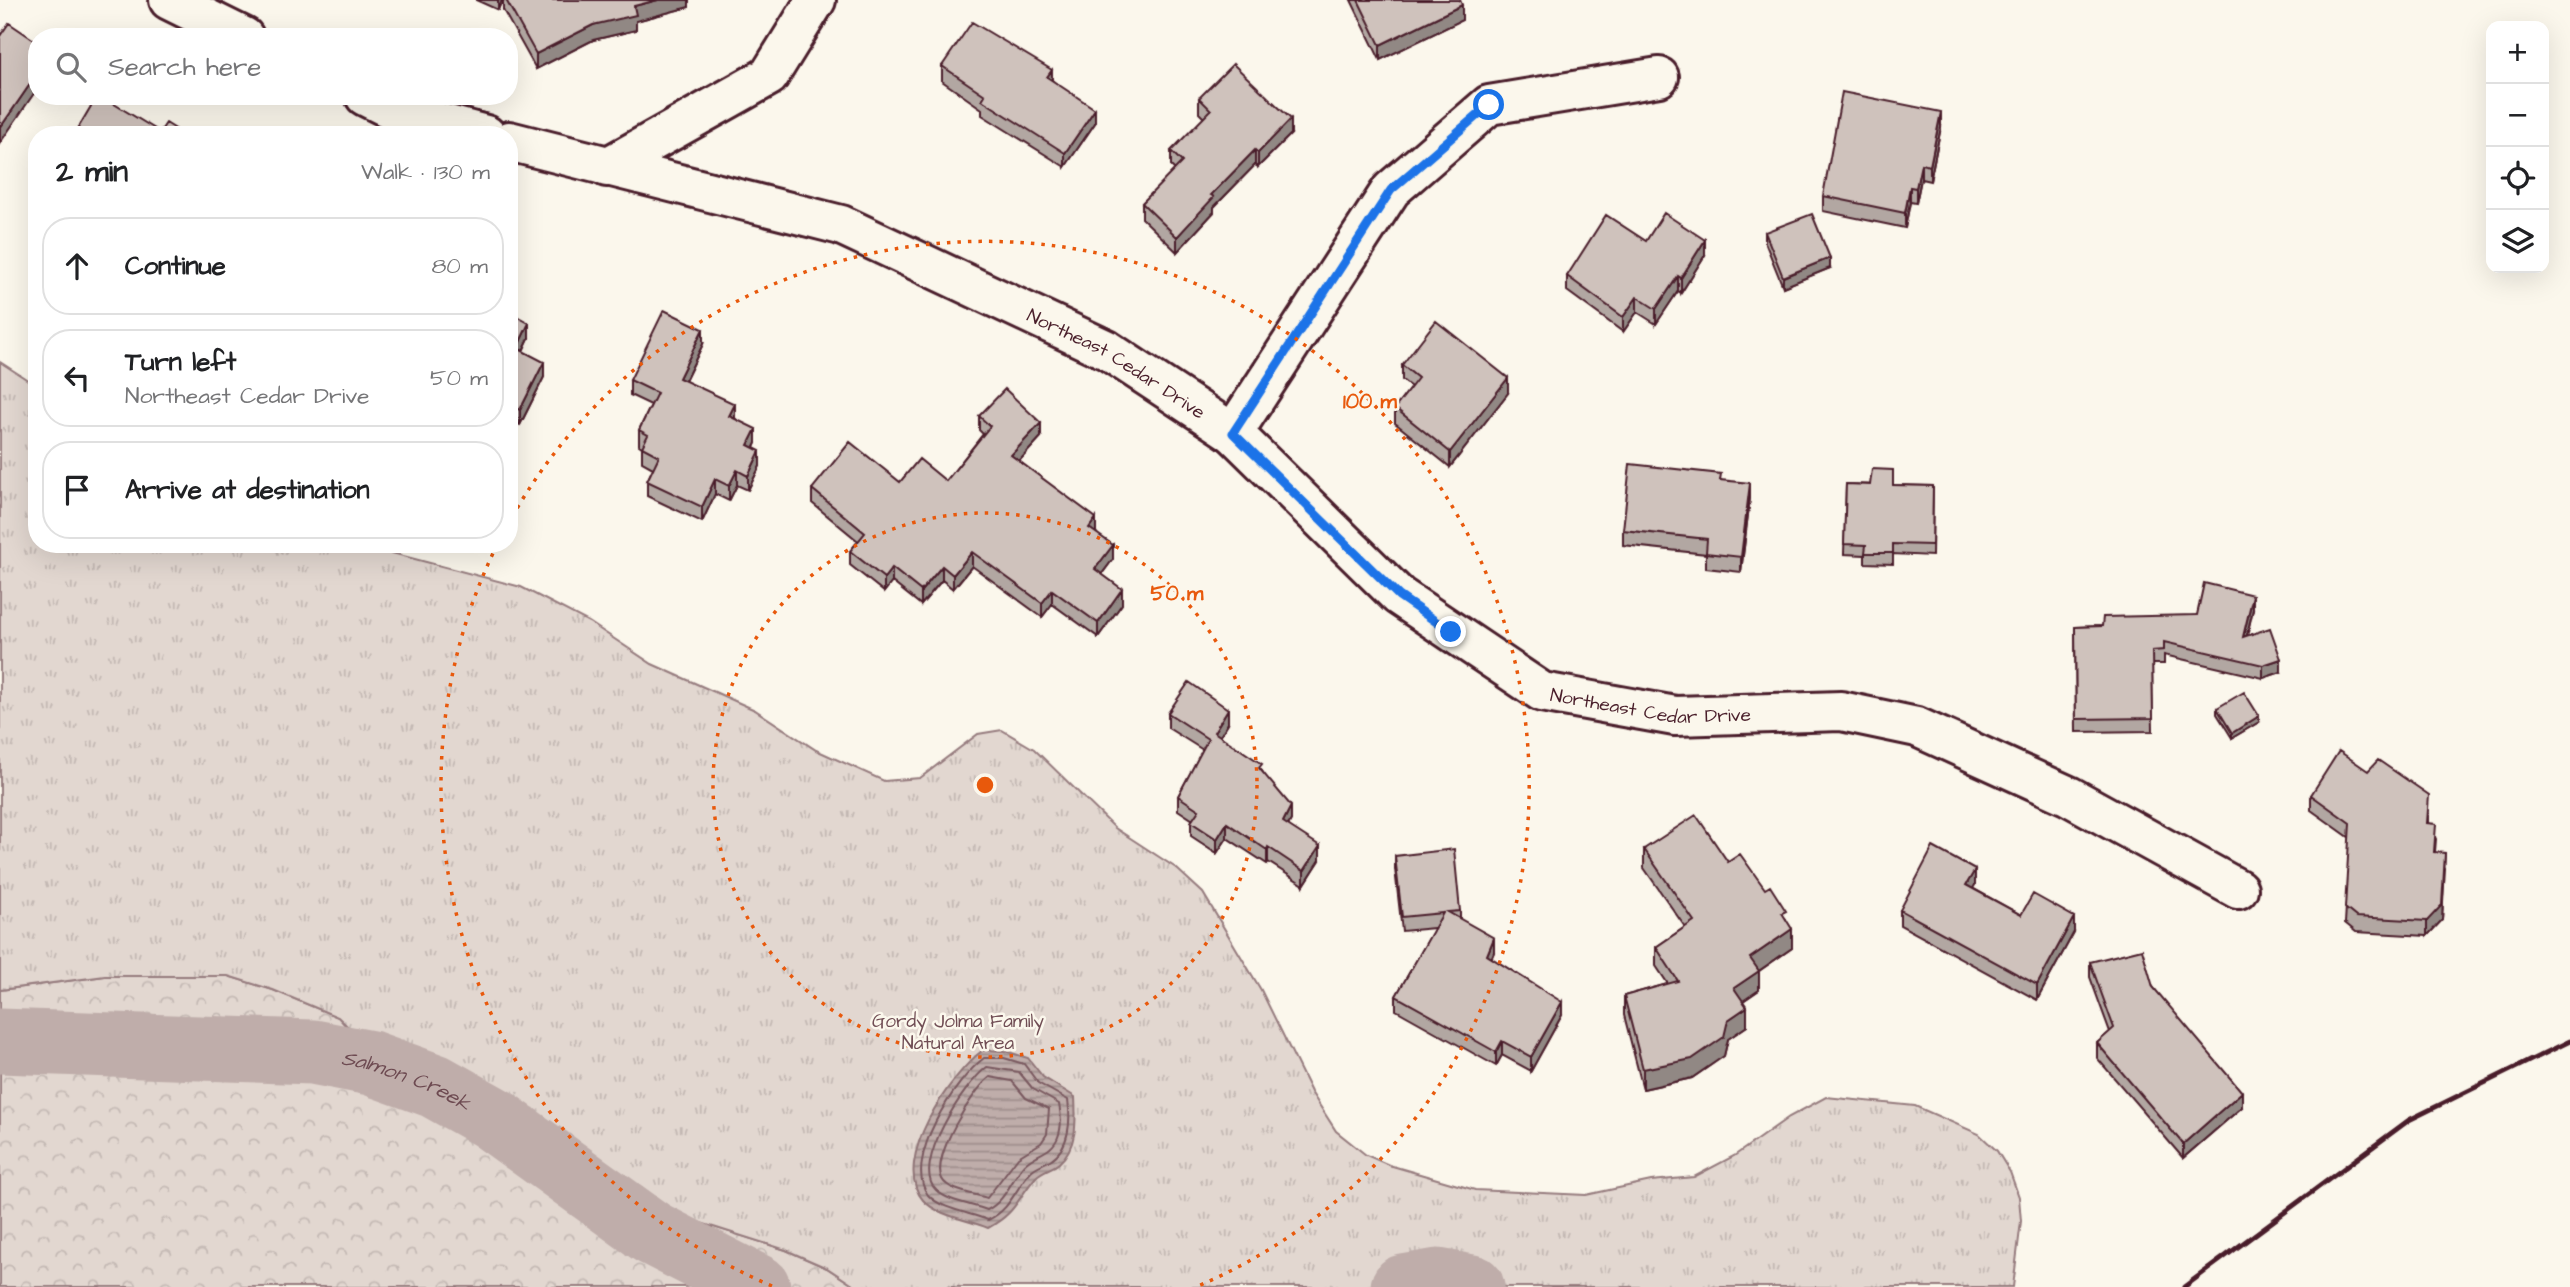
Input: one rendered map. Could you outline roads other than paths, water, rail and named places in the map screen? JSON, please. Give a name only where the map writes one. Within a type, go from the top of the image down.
[{"type":"street","points":[[169,0],[226,28]]},
{"type":"street","points":[[607,167],[769,76],[816,0]]},
{"type":"street","points":[[1233,433],[1391,190],[1489,105],[1660,77]]},
{"type":"street","points":[[383,105],[453,126]]},
{"type":"street","name":"Northeast Cedar Drive","points":[[518,143],[841,225],[1107,349],[1233,433],[1399,596],[1542,692],[1675,716],[1841,711],[1917,727],[2069,796],[2238,889]]},
{"type":"water","points":[[983,1050],[1005,1051],[1028,1058],[1043,1077],[1075,1097],[1075,1124],[1070,1149],[1056,1165],[1038,1175],[1011,1211],[988,1228],[945,1214],[923,1200],[915,1183],[914,1163],[919,1142],[941,1098],[955,1078]]},
{"type":"waterway","name":"Salmon Creek","points":[[0,1041],[313,1052],[371,1063],[435,1086],[492,1118],[652,1233],[758,1287]]},
{"type":"waterway","name":"Salmon Creek","points":[[1403,1287],[1438,1281],[1472,1287]]},
{"type":"railway","points":[[2184,1287],[2409,1120],[2570,1041]]},
{"type":"park label","name":"Gordy Jolma Family Natural Area","points":[[958,1031]]}]
